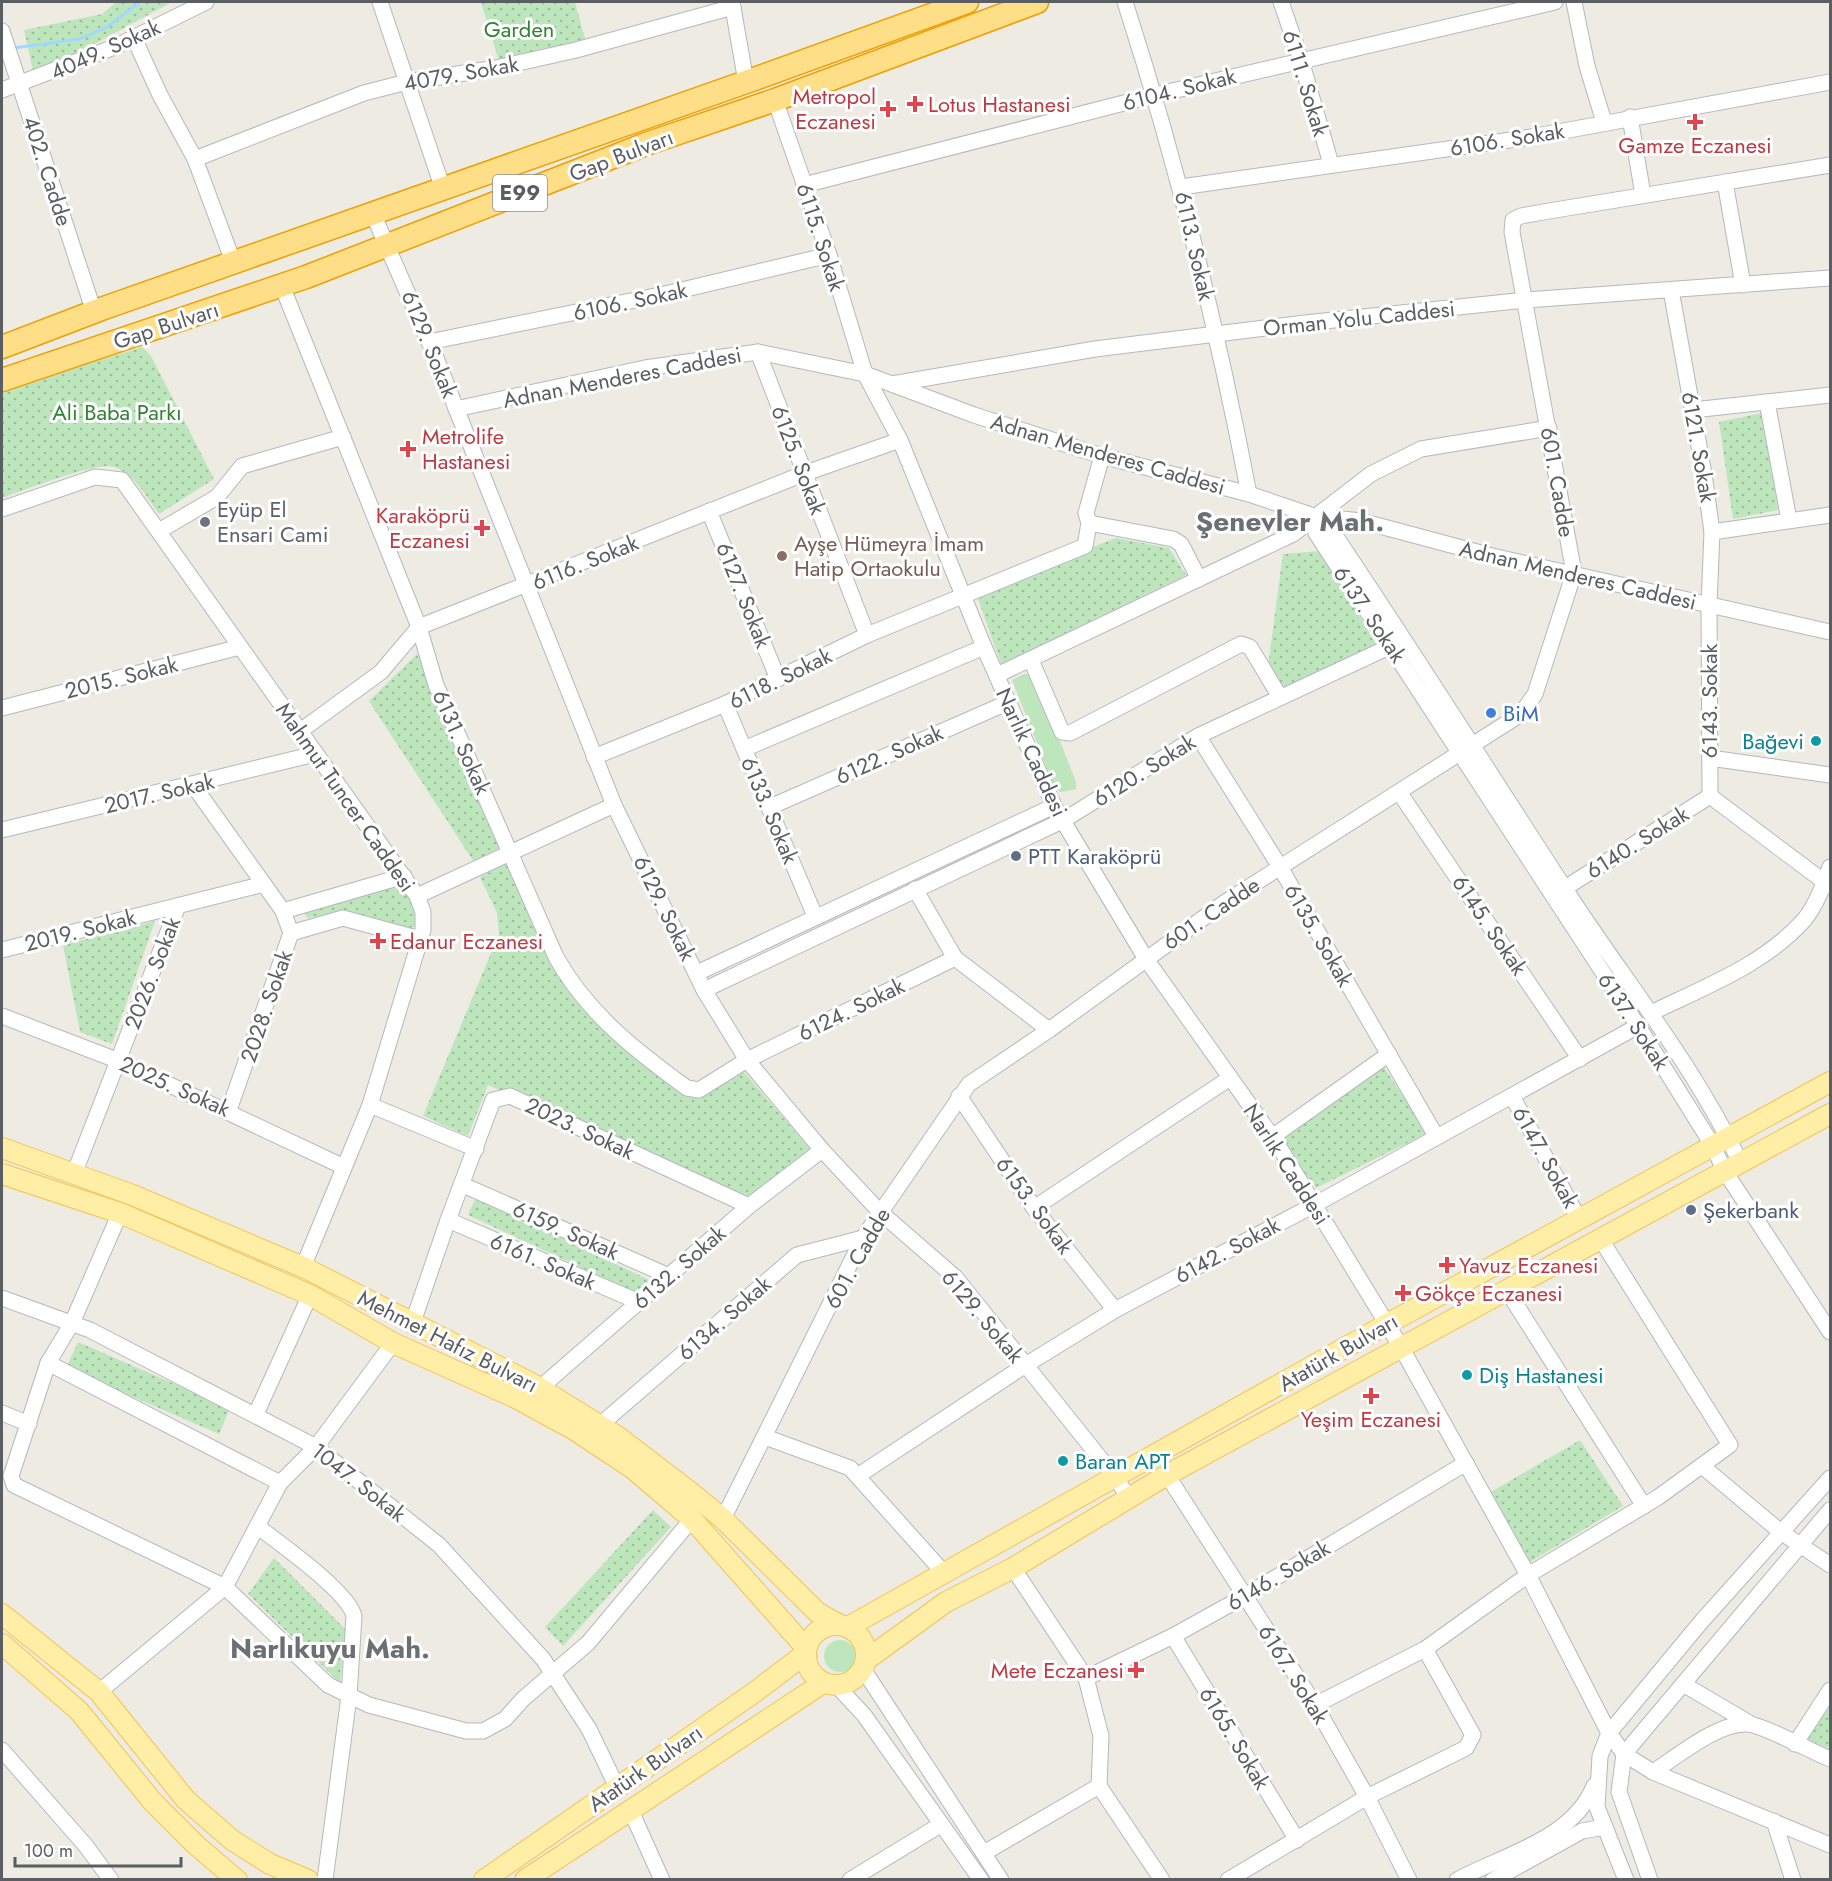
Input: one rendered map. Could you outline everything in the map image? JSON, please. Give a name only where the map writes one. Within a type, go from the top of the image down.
[{"type":"highway","name":"Gap Bulvarı","points":[[2,347],[94,312],[968,2]]},
{"type":"highway","name":"Gap Bulvarı","points":[[2,380],[282,286],[646,144],[775,100],[1037,2]]},
{"type":"main road","name":"Atatürk Bulvarı","points":[[844,1626],[1116,1478],[1387,1324],[1830,1082]]},
{"type":"main road","name":"Atatürk Bulvarı","points":[[864,1664],[946,1602],[1013,1568],[1128,1497],[1830,1114]]},
{"type":"main road","name":"Mehmet Hafız Bulvarı","points":[[2,1148],[74,1174],[303,1267],[540,1388],[600,1425],[723,1519],[818,1613],[844,1626]]},
{"type":"main road","name":"Mehmet Hafız Bulvarı","points":[[2,1174],[120,1213],[310,1295],[393,1342],[514,1397],[573,1429],[632,1468],[692,1519],[806,1651]]},
{"type":"main road","points":[[2,1614],[99,1692],[186,1800],[232,1840],[270,1864],[308,1880]]},
{"type":"main road","points":[[844,1626],[862,1641],[864,1664],[852,1681],[830,1684],[812,1674],[806,1651],[809,1640],[822,1628],[844,1626]]},
{"type":"main road","points":[[2,1644],[79,1711],[152,1801],[196,1845],[237,1880]]},
{"type":"main road","name":"Atatürk Bulvarı","points":[[484,1880],[755,1692],[806,1651]]},
{"type":"main road","name":"Atatürk Bulvarı","points":[[525,1880],[830,1684]]},
{"type":"street","name":"4049. Sokak","points":[[2,90],[20,85],[134,38],[206,2]]},
{"type":"street","points":[[380,2],[443,189]]},
{"type":"street","name":"6113. Sokak","points":[[1125,2],[1155,94],[1181,187],[1249,494]]},
{"type":"street","name":"6111. Sokak","points":[[1281,2],[1301,60],[1331,164]]},
{"type":"street","name":"6104. Sokak","points":[[804,184],[1155,94],[1555,2]]},
{"type":"street","points":[[1574,2],[1587,66],[1604,122]]},
{"type":"street","points":[[733,4],[746,82]]},
{"type":"street","name":"4079. Sokak","points":[[195,159],[364,93],[407,82],[496,68],[576,50],[733,4]]},
{"type":"street","points":[[134,38],[160,95],[195,159],[234,264]]},
{"type":"street","name":"402. Cadde","points":[[6,42],[94,312]]},
{"type":"street","name":"6106. Sokak","points":[[1181,187],[1531,137],[1830,82]]},
{"type":"street","name":"6115. Sokak","points":[[775,100],[829,255],[865,374]]},
{"type":"street","points":[[1630,117],[1643,195],[1830,165]]},
{"type":"street","points":[[1725,182],[1743,285]]},
{"type":"street","name":"601. Cadde","points":[[723,1519],[863,1238],[969,1084],[1049,1030],[1224,903],[1521,714],[1535,694],[1574,573],[1512,232],[1513,220],[1521,216],[1643,195]]},
{"type":"street","name":"6129. Sokak","points":[[373,214],[389,245],[429,342],[614,805],[704,990],[747,1060],[822,1150],[880,1212],[956,1278],[1024,1366],[1116,1478],[1128,1497]]},
{"type":"street","name":"6106. Sokak","points":[[429,342],[665,294],[829,255]]},
{"type":"street","name":"Orman Yolu Caddesi","points":[[892,384],[1095,349],[1215,334],[1526,300],[1830,278]]},
{"type":"street","name":"6131. Sokak","points":[[282,286],[419,627],[436,685],[556,957],[570,983],[625,1042],[687,1088],[699,1090],[747,1060]]},
{"type":"street","name":"6121. Sokak","points":[[1671,290],[1712,531],[1709,605]]},
{"type":"street","name":"Adnan Menderes Caddesi","points":[[456,409],[645,368],[758,352],[865,374],[974,415],[1102,456],[1249,494],[1314,516],[1361,521],[1492,556],[1830,632]]},
{"type":"street","name":"6125. Sokak","points":[[758,352],[803,474],[867,635]]},
{"type":"street","name":"Narlık Caddesi","points":[[865,374],[900,440],[984,647],[1054,806],[1146,959],[1272,1137],[1401,1347],[1528,1575],[1609,1733],[1624,1754]]},
{"type":"street","points":[[1693,410],[1830,395]]},
{"type":"street","points":[[1767,402],[1789,520]]},
{"type":"street","points":[[997,675],[1293,534],[1371,474],[1421,449],[1549,428]]},
{"type":"street","points":[[159,531],[216,497],[242,466],[343,437]]},
{"type":"street","name":"6116. Sokak","points":[[299,732],[381,672],[419,627],[803,474],[900,440]]},
{"type":"street","points":[[1102,456],[1086,513],[1089,524],[1173,539],[1181,544],[1199,579]]},
{"type":"street","name":"Mahmut Tuncer Caddesi","points":[[2,509],[95,477],[122,480],[417,896],[423,912],[420,939],[370,1105],[303,1267]]},
{"type":"street","name":"6127. Sokak","points":[[709,511],[778,679]]},
{"type":"street","points":[[1712,531],[1830,515]]},
{"type":"street","name":"6137. Sokak","points":[[1314,516],[1316,532],[1391,646],[1565,888],[1651,1013],[1732,1166],[1830,1332]]},
{"type":"street","name":"6137. Sokak","points":[[1314,516],[1328,525],[1638,1026],[1721,1142]]},
{"type":"street","name":"6118. Sokak","points":[[594,757],[724,704],[867,635],[1085,546],[1089,524]]},
{"type":"street","name":"6143. Sokak","points":[[1709,605],[1710,796]]},
{"type":"street","points":[[1031,660],[1062,732],[1070,733],[1241,644],[1250,647],[1280,697]]},
{"type":"street","name":"6120. Sokak","points":[[704,990],[1064,820],[1198,736],[1391,646]]},
{"type":"street","name":"2015. Sokak","points":[[2,708],[240,647]]},
{"type":"street","points":[[744,749],[984,647]]},
{"type":"street","name":"6122. Sokak","points":[[770,807],[1009,702]]},
{"type":"street","name":"6133. Sokak","points":[[724,704],[815,916]]},
{"type":"street","name":"6135. Sokak","points":[[1198,736],[1280,867],[1436,1136]]},
{"type":"street","name":"2017. Sokak","points":[[2,830],[315,754]]},
{"type":"street","points":[[1710,758],[1830,775]]},
{"type":"street","name":"2028. Sokak","points":[[194,785],[283,910],[291,933],[229,1110]]},
{"type":"street","name":"6145. Sokak","points":[[1399,792],[1580,1059]]},
{"type":"street","points":[[1710,796],[1827,885]]},
{"type":"street","name":"6140. Sokak","points":[[1565,888],[1710,796]]},
{"type":"street","points":[[417,896],[509,851],[614,805]]},
{"type":"street","points":[[697,973],[1054,806]]},
{"type":"street","points":[[1651,1013],[1752,963],[1776,946],[1805,919],[1827,885],[1830,867]]},
{"type":"street","points":[[283,910],[404,876]]},
{"type":"street","name":"2019. Sokak","points":[[2,950],[264,884]]},
{"type":"street","points":[[915,889],[955,958],[1049,1030]]},
{"type":"street","name":"2026. Sokak","points":[[74,1174],[120,1061],[178,906]]},
{"type":"street","points":[[291,933],[343,918],[420,939]]},
{"type":"street","name":"6124. Sokak","points":[[747,1060],[955,958]]},
{"type":"street","name":"2025. Sokak","points":[[2,1016],[120,1061],[229,1110],[344,1167]]},
{"type":"street","name":"6142. Sokak","points":[[859,1475],[1024,1366],[1115,1310],[1314,1205],[1638,1026]]},
{"type":"street","points":[[1272,1137],[1389,1054]]},
{"type":"street","points":[[1034,1208],[1230,1078]]},
{"type":"street","name":"2023. Sokak","points":[[414,1322],[447,1220],[463,1185],[493,1100],[510,1096],[749,1206]]},
{"type":"street","name":"6153. Sokak","points":[[959,1096],[1034,1208],[1115,1310]]},
{"type":"street","name":"6147. Sokak","points":[[1512,1096],[1579,1219]]},
{"type":"street","points":[[370,1105],[476,1149]]},
{"type":"street","name":"6132. Sokak","points":[[540,1388],[749,1206],[822,1150]]},
{"type":"street","name":"6159. Sokak","points":[[463,1185],[669,1276]]},
{"type":"street","points":[[120,1213],[72,1323],[48,1363],[10,1476],[14,1485],[225,1587],[328,1686],[369,1705],[455,1729],[483,1731],[505,1719],[588,1643],[692,1519]]},
{"type":"street","name":"6161. Sokak","points":[[447,1220],[639,1302]]},
{"type":"street","name":"6134. Sokak","points":[[600,1425],[797,1255],[863,1238]]},
{"type":"street","points":[[1315,1706],[1425,1649],[1528,1575],[1644,1506],[1730,1445],[1600,1238]]},
{"type":"street","points":[[1506,1289],[1644,1506]]},
{"type":"street","points":[[256,1414],[310,1295]]},
{"type":"street","name":"1047. Sokak","points":[[2,1298],[90,1330],[316,1447],[439,1545],[543,1659],[589,1729],[617,1787]]},
{"type":"street","points":[[99,1692],[225,1587],[280,1483],[316,1447],[393,1342]]},
{"type":"street","points":[[48,1363],[280,1483]]},
{"type":"street","points":[[2,1413],[29,1424]]},
{"type":"street","points":[[765,1437],[850,1468],[859,1475],[944,1573]]},
{"type":"street","name":"6146. Sokak","points":[[1086,1678],[1173,1636],[1245,1596],[1466,1463]]},
{"type":"street","points":[[1702,1466],[1782,1533],[1802,1544],[1830,1565]]},
{"type":"street","name":"6167. Sokak","points":[[1167,1475],[1315,1706],[1367,1797],[1409,1880]]},
{"type":"street","points":[[1626,1880],[1597,1807],[1600,1756],[1609,1733],[1701,1622],[1830,1478]]},
{"type":"street","points":[[1650,1880],[1619,1792],[1624,1754],[1830,1510]]},
{"type":"street","points":[[257,1526],[319,1575],[352,1607],[354,1616],[349,1696],[325,1880]]},
{"type":"street","points":[[1013,1568],[1086,1678],[1101,1736],[1099,1786],[1162,1880]]},
{"type":"street","name":"6165. Sokak","points":[[1173,1636],[1297,1840]]},
{"type":"street","points":[[1228,1880],[1367,1797],[1466,1748],[1473,1735],[1425,1649]]},
{"type":"street","points":[[864,1664],[1001,1880]]},
{"type":"street","points":[[830,1684],[864,1715],[981,1880]]},
{"type":"street","points":[[1683,1684],[1751,1724],[1830,1759]]},
{"type":"street","points":[[1795,1744],[1830,1690]]},
{"type":"street","points":[[1653,1772],[1720,1730],[1735,1724],[1751,1724]]},
{"type":"street","points":[[2,1750],[86,1846],[111,1880]]},
{"type":"street","points":[[1624,1754],[1653,1772],[1830,1845]]},
{"type":"street","points":[[1466,1877],[1558,1831],[1588,1801],[1597,1781]]},
{"type":"street","points":[[984,1853],[1099,1786]]},
{"type":"street","points":[[631,1811],[662,1880]]},
{"type":"street","points":[[1774,1821],[1793,1880]]},
{"type":"street","points":[[850,1880],[940,1825]]},
{"type":"street","points":[[1493,1880],[1582,1831],[1605,1827]]},
{"type":"green space","points":[[116,2],[172,2],[78,53],[33,70],[24,30],[102,14]]},
{"type":"green space","name":"Garden","points":[[481,2],[575,2],[586,43],[499,61]]},
{"type":"green space","name":"Ali Baba Parkı","points":[[142,347],[151,356],[214,479],[159,514],[128,475],[114,467],[105,466],[76,472],[2,498],[2,391]]},
{"type":"green space","points":[[1762,413],[1778,510],[1733,519],[1719,422]]},
{"type":"green space","points":[[1116,538],[1169,548],[1186,575],[1001,664],[976,593]]},
{"type":"green space","points":[[1320,551],[1378,647],[1279,691],[1268,666],[1283,554]]},
{"type":"green space","points":[[417,654],[503,848],[474,862],[369,701]]},
{"type":"green space","points":[[1024,674],[1031,675],[1037,682],[1076,782],[1076,789],[1061,792],[1055,789],[1012,680]]},
{"type":"green space","points":[[508,863],[568,985],[697,1097],[744,1072],[810,1149],[753,1198],[488,1085],[468,1136],[423,1116],[499,934],[497,913],[480,877]]},
{"type":"green space","points":[[403,885],[418,913],[416,926],[407,929],[344,911],[308,918],[305,915],[306,911]]},
{"type":"green space","points":[[155,921],[112,1044],[80,1032],[63,945]]},
{"type":"green space","points":[[1381,1063],[1428,1133],[1316,1188],[1278,1138]]},
{"type":"green space","points":[[476,1197],[649,1280],[636,1293],[468,1215]]},
{"type":"green space","points":[[78,1342],[230,1408],[219,1434],[66,1368]]},
{"type":"green space","points":[[1580,1440],[1623,1506],[1530,1562],[1491,1492]]},
{"type":"green space","points":[[653,1510],[671,1527],[563,1646],[545,1627]]},
{"type":"green space","points":[[274,1558],[346,1630],[340,1683],[248,1594]]},
{"type":"green space","points":[[840,1640],[852,1644],[856,1656],[852,1668],[840,1672],[828,1668],[824,1656],[828,1644]]},
{"type":"green space","points":[[1830,1707],[1830,1749],[1805,1738]]},
{"type":"waterway","points":[[13,48],[80,39],[107,27],[140,2]]},
{"type":"place","name":"Lotus Hastanesi","points":[[915,104]]},
{"type":"place","name":"Metropol Eczanesi","points":[[888,109]]},
{"type":"place","name":"Gamze Eczanesi","points":[[1695,122]]},
{"type":"place","name":"Metrolife Hastanesi","points":[[408,449]]},
{"type":"place","name":"Eyüp El Ensari Cami","points":[[205,522]]},
{"type":"place","name":"Karaköprü Eczanesi","points":[[482,528]]},
{"type":"place","name":"Ayşe Hümeyra İmam Hatip Ortaokulu","points":[[782,556]]},
{"type":"place","name":"BiM","points":[[1491,713]]},
{"type":"place","name":"Bağevi","points":[[1816,741]]},
{"type":"place","name":"PTT Karaköprü","points":[[1016,856]]},
{"type":"place","name":"Edanur Eczanesi","points":[[378,941]]},
{"type":"place","name":"Şekerbank","points":[[1691,1210]]},
{"type":"place","name":"Yavuz Eczanesi","points":[[1447,1265]]},
{"type":"place","name":"Gökçe Eczanesi","points":[[1403,1293]]},
{"type":"place","name":"Diş Hastanesi","points":[[1467,1375]]},
{"type":"place","name":"Yeşim Eczanesi","points":[[1371,1396]]},
{"type":"place","name":"Baran APT","points":[[1063,1461]]},
{"type":"place","name":"Mete Eczanesi","points":[[1136,1670]]},
{"type":"district","name":"Şenevler Mah.","points":[[1290,521]]},
{"type":"district","name":"Narlıkuyu Mah.","points":[[330,1648]]}]
